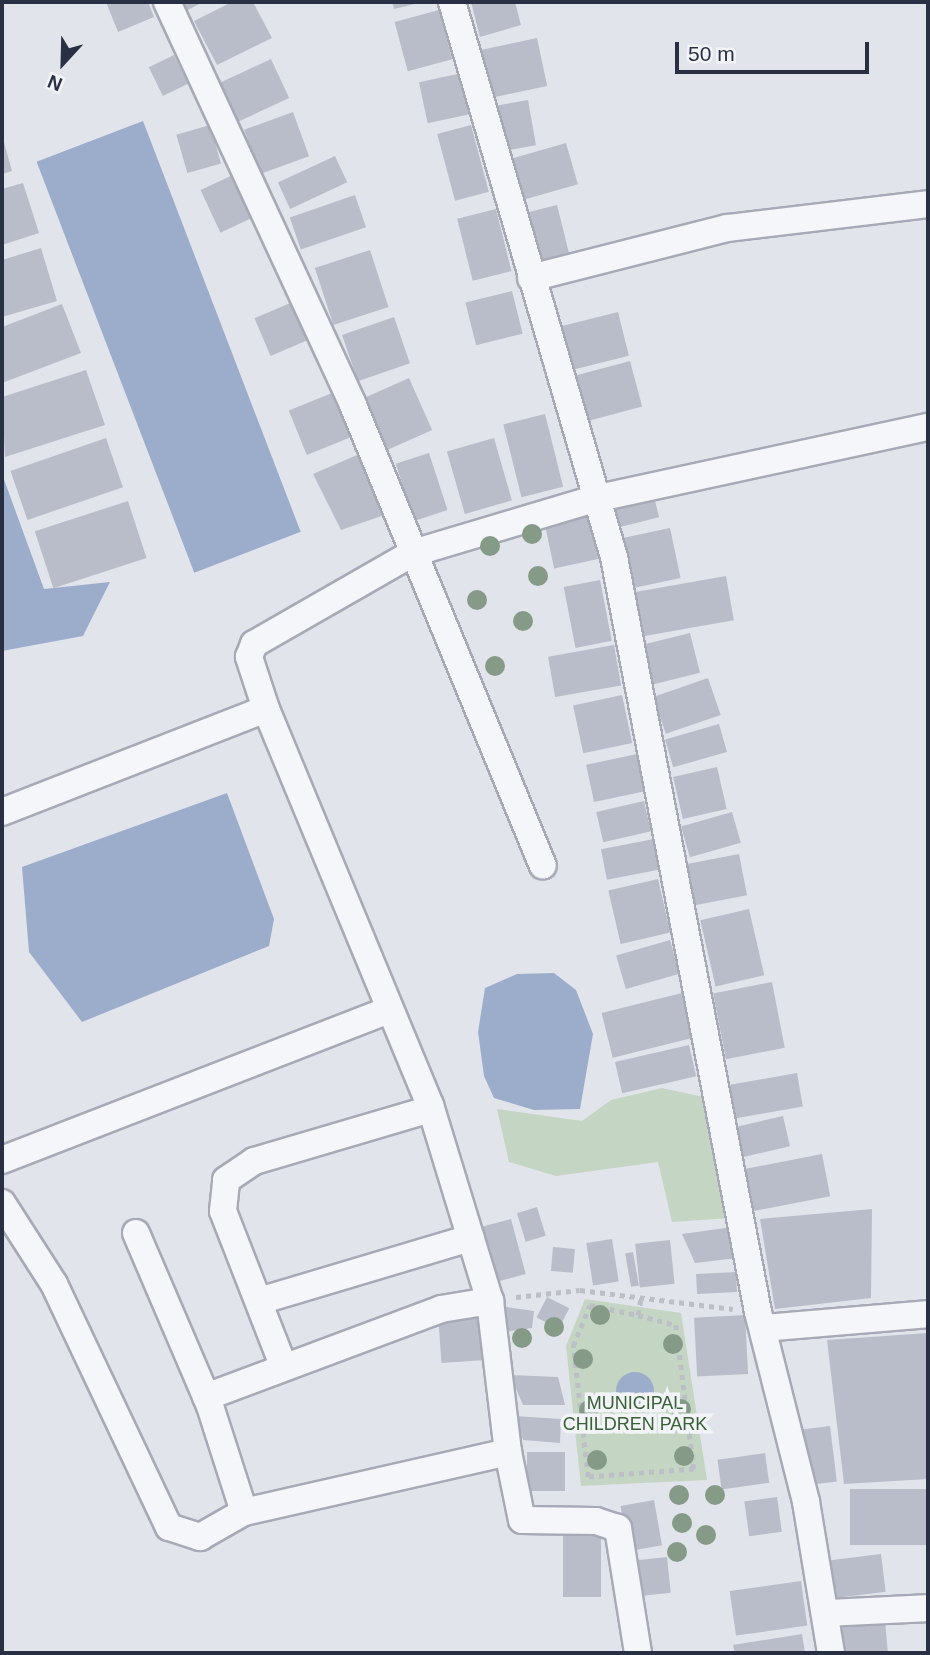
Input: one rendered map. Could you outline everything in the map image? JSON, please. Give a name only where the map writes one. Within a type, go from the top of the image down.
[{"type":"street","points":[[167,2],[353,405],[543,865]]},
{"type":"street","points":[[452,2],[594,499],[614,557],[761,1320],[827,1614],[831,1653]]},
{"type":"street","points":[[531,278],[727,228],[928,204]]},
{"type":"street","points":[[638,1653],[618,1528],[596,1521],[522,1520],[508,1452],[491,1301],[431,1109],[266,709],[249,657],[254,645],[413,553],[594,499],[928,427]]},
{"type":"street","points":[[2,812],[266,709]]},
{"type":"street","points":[[2,1160],[388,1010]]},
{"type":"street","points":[[283,1365],[223,1211],[226,1180],[254,1161],[431,1109]]},
{"type":"street","points":[[3,1207],[54,1284],[164,1522],[183,1536],[200,1537],[244,1512],[508,1452]]},
{"type":"street","points":[[136,1233],[206,1397],[244,1512]]},
{"type":"street","points":[[259,1301],[471,1238]]},
{"type":"street","points":[[206,1397],[283,1365],[441,1309],[491,1301]]},
{"type":"street","points":[[761,1320],[928,1314]]},
{"type":"street","points":[[827,1614],[928,1608]]},
{"type":"path","points":[[491,1301],[580,1290],[641,1297],[761,1320]]},
{"type":"path","points":[[638,1315],[641,1297]]},
{"type":"path","points":[[590,1305],[638,1315],[676,1325],[694,1469],[588,1477],[573,1346],[590,1305]]},
{"type":"green space","points":[[662,1088],[708,1098],[730,1218],[672,1222],[658,1162],[556,1176],[509,1162],[497,1109],[582,1121],[611,1100]]},
{"type":"green space","name":"MUNICIPAL CHILDREN PARK","points":[[585,1299],[681,1313],[707,1480],[581,1486],[566,1346]]},
{"type":"water","points":[[143,121],[301,532],[194,573],[37,162]]},
{"type":"water","points":[[2,474],[44,589],[110,582],[83,636],[2,651]]},
{"type":"water","points":[[227,793],[274,919],[269,946],[82,1022],[29,952],[22,867]]},
{"type":"water","points":[[554,973],[576,990],[593,1034],[580,1109],[534,1110],[494,1098],[484,1076],[478,1032],[485,988],[517,974]]},
{"type":"water","points":[[635,1372],[649,1377],[654,1391],[649,1405],[635,1410],[621,1405],[616,1391],[621,1377]]},
{"type":"building","points":[[106,2],[148,2],[154,17],[118,32]]},
{"type":"building","points":[[181,2],[203,2],[186,11]]},
{"type":"building","points":[[232,2],[253,2],[272,38],[217,65],[194,21]]},
{"type":"building","points":[[392,2],[419,2],[419,3],[394,9]]},
{"type":"building","points":[[471,2],[515,2],[521,25],[480,37]]},
{"type":"building","points":[[439,10],[452,59],[408,71],[395,22]]},
{"type":"building","points":[[537,38],[547,86],[489,98],[479,50]]},
{"type":"building","points":[[174,55],[188,84],[163,96],[149,67]]},
{"type":"building","points":[[271,59],[289,98],[235,123],[217,84]]},
{"type":"building","points":[[462,73],[471,114],[428,123],[419,82]]},
{"type":"building","points":[[528,100],[536,145],[503,151],[495,106]]},
{"type":"building","points":[[293,112],[309,156],[260,174],[244,130]]},
{"type":"building","points":[[210,125],[221,163],[187,173],[176,135]]},
{"type":"building","points":[[471,125],[489,192],[455,201],[437,134]]},
{"type":"building","points":[[2,135],[12,171],[2,174]]},
{"type":"building","points":[[566,143],[578,184],[522,200],[510,159]]},
{"type":"building","points":[[335,156],[347,182],[290,209],[278,183]]},
{"type":"building","points":[[235,174],[255,217],[220,233],[201,190]]},
{"type":"building","points":[[23,183],[39,233],[2,245],[2,189]]},
{"type":"building","points":[[355,195],[366,227],[301,250],[290,217]]},
{"type":"building","points":[[557,205],[571,260],[535,269],[521,214]]},
{"type":"building","points":[[496,209],[511,271],[473,281],[457,219]]},
{"type":"building","points":[[41,248],[57,301],[2,317],[2,260]]},
{"type":"building","points":[[370,250],[389,307],[333,325],[315,268]]},
{"type":"building","points":[[512,291],[523,334],[476,345],[465,303]]},
{"type":"building","points":[[295,301],[311,339],[271,356],[254,318]]},
{"type":"building","points":[[62,304],[81,353],[2,383],[2,327]]},
{"type":"building","points":[[618,312],[629,356],[567,371],[556,327]]},
{"type":"building","points":[[394,317],[410,363],[358,381],[342,335]]},
{"type":"building","points":[[630,361],[642,406],[583,422],[571,377]]},
{"type":"building","points":[[86,370],[105,425],[5,457],[2,397]]},
{"type":"building","points":[[409,378],[432,430],[386,451],[362,399]]},
{"type":"building","points":[[337,391],[355,436],[307,455],[289,410]]},
{"type":"building","points":[[545,414],[563,487],[521,497],[503,424]]},
{"type":"building","points":[[106,438],[123,487],[27,520],[11,471]]},
{"type":"building","points":[[494,438],[512,500],[465,514],[447,452]]},
{"type":"building","points":[[364,452],[393,512],[341,530],[313,474]]},
{"type":"building","points":[[429,453],[448,510],[414,521],[396,464]]},
{"type":"building","points":[[653,493],[659,517],[618,527],[612,503]]},
{"type":"building","points":[[128,501],[147,558],[53,588],[35,531]]},
{"type":"building","points":[[589,516],[598,559],[554,568],[545,525]]},
{"type":"building","points":[[670,528],[681,578],[630,589],[619,539]]},
{"type":"building","points":[[726,576],[734,620],[643,636],[635,592]]},
{"type":"building","points":[[600,580],[612,641],[576,648],[564,587]]},
{"type":"building","points":[[690,633],[700,673],[649,685],[640,646]]},
{"type":"building","points":[[614,645],[621,685],[555,697],[548,657]]},
{"type":"building","points":[[708,678],[721,715],[666,734],[653,697]]},
{"type":"building","points":[[622,695],[632,743],[583,753],[573,705]]},
{"type":"building","points":[[719,724],[727,752],[673,767],[665,739]]},
{"type":"building","points":[[637,754],[645,791],[594,802],[586,765]]},
{"type":"building","points":[[717,767],[727,809],[683,819],[673,777]]},
{"type":"building","points":[[644,801],[651,831],[603,842],[596,812]]},
{"type":"building","points":[[732,812],[741,843],[690,857],[681,827]]},
{"type":"building","points":[[654,839],[660,869],[607,880],[601,849]]},
{"type":"building","points":[[739,854],[747,895],[695,905],[687,864]]},
{"type":"building","points":[[658,879],[670,933],[621,944],[608,890]]},
{"type":"building","points":[[749,909],[764,975],[716,987],[700,920]]},
{"type":"building","points":[[670,940],[680,974],[626,989],[616,955]]},
{"type":"building","points":[[772,982],[785,1048],[726,1059],[713,993]]},
{"type":"building","points":[[686,992],[697,1037],[613,1058],[602,1013]]},
{"type":"building","points":[[689,1045],[696,1076],[622,1093],[615,1062]]},
{"type":"building","points":[[797,1073],[803,1106],[736,1118],[730,1085]]},
{"type":"building","points":[[783,1116],[790,1146],[742,1157],[735,1127]]},
{"type":"building","points":[[822,1154],[830,1196],[753,1211],[744,1169]]},
{"type":"building","points":[[537,1207],[546,1236],[526,1242],[517,1213]]},
{"type":"building","points":[[872,1209],[871,1298],[775,1309],[760,1219]]},
{"type":"building","points":[[511,1219],[526,1274],[493,1283],[478,1228]]},
{"type":"building","points":[[733,1227],[738,1258],[695,1263],[682,1234]]},
{"type":"building","points":[[612,1239],[619,1281],[593,1286],[586,1243]]},
{"type":"building","points":[[670,1240],[675,1284],[640,1287],[635,1244]]},
{"type":"building","points":[[553,1247],[575,1249],[573,1273],[551,1271]]},
{"type":"building","points":[[633,1252],[639,1285],[631,1287],[625,1253]]},
{"type":"building","points":[[736,1272],[737,1292],[697,1294],[696,1274]]},
{"type":"building","points":[[547,1297],[569,1308],[559,1329],[537,1317]]},
{"type":"building","points":[[500,1306],[534,1311],[532,1328],[504,1332]]},
{"type":"building","points":[[482,1312],[485,1360],[441,1363],[438,1315]]},
{"type":"building","points":[[745,1315],[748,1374],[697,1377],[694,1318]]},
{"type":"building","points":[[928,1333],[928,1479],[844,1484],[827,1340]]},
{"type":"building","points":[[510,1375],[558,1377],[565,1405],[523,1405]]},
{"type":"building","points":[[515,1416],[561,1419],[560,1443],[523,1440]]},
{"type":"building","points":[[830,1426],[837,1482],[801,1486],[794,1430]]},
{"type":"building","points":[[527,1452],[565,1452],[565,1491],[527,1491]]},
{"type":"building","points":[[765,1453],[769,1483],[722,1489],[717,1460]]},
{"type":"building","points":[[850,1489],[928,1489],[928,1545],[850,1545]]},
{"type":"building","points":[[777,1497],[782,1532],[749,1536],[744,1502]]},
{"type":"building","points":[[654,1500],[662,1545],[629,1551],[621,1506]]},
{"type":"building","points":[[563,1533],[601,1533],[601,1597],[563,1597]]},
{"type":"building","points":[[881,1554],[886,1592],[827,1599],[822,1561]]},
{"type":"building","points":[[667,1557],[671,1593],[636,1596],[632,1561]]},
{"type":"building","points":[[801,1581],[807,1626],[736,1636],[730,1591]]},
{"type":"building","points":[[885,1620],[888,1653],[845,1653],[842,1624]]},
{"type":"building","points":[[802,1634],[805,1653],[735,1653],[733,1645]]}]
